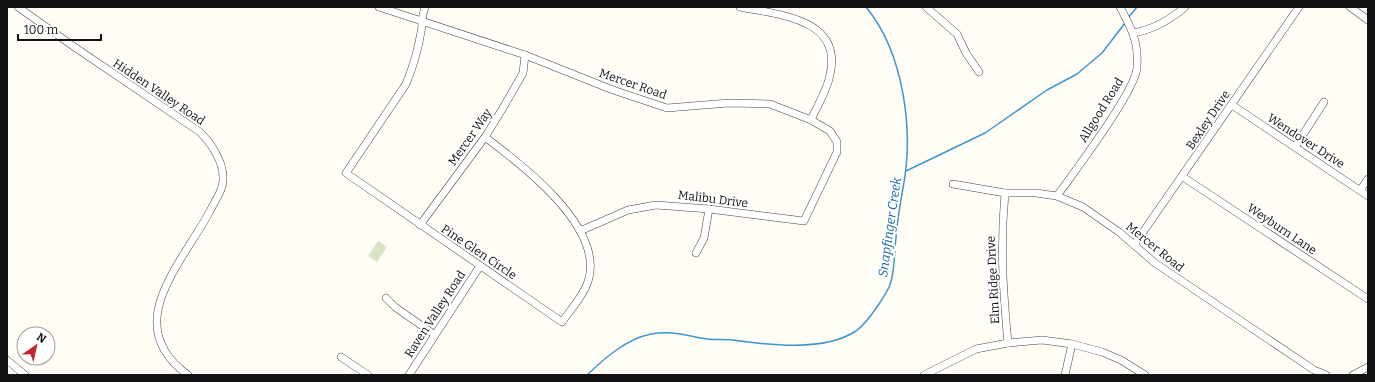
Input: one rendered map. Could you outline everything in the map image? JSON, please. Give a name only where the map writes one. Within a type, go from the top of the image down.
[{"type":"street","name":"Hidden Valley Road","points":[[18,7],[200,132],[208,140],[220,164],[224,176],[223,186],[201,228],[166,286],[156,315],[156,327],[165,354],[177,367],[188,375]]},
{"type":"street","name":"Mercer Road","points":[[379,7],[525,55],[613,90],[667,108],[729,103],[770,104],[811,120],[830,131],[837,142],[837,152],[823,181]]},
{"type":"street","name":"Pine Glen Circle","points":[[425,7],[420,20],[421,30],[413,68],[406,84],[346,173],[562,322],[583,292],[589,278],[590,268],[588,252],[580,231],[560,202],[532,173],[485,136]]},
{"type":"street","points":[[740,7],[793,18],[808,24],[825,38],[831,49],[831,72],[811,120]]},
{"type":"street","points":[[926,7],[957,34],[966,53],[979,72]]},
{"type":"street","name":"Allgood Road","points":[[1058,196],[1132,84],[1137,70],[1134,33],[1120,7]]},
{"type":"street","points":[[1134,33],[1148,30],[1160,24],[1176,15],[1185,7]]},
{"type":"street","name":"Bexley Drive","points":[[1134,245],[1299,7]]},
{"type":"street","points":[[1350,7],[1368,20]]},
{"type":"street","name":"Mercer Way","points":[[420,225],[485,136],[517,86],[523,73],[525,55]]},
{"type":"street","points":[[1294,146],[1324,102]]},
{"type":"street","name":"Wendover Drive","points":[[1232,105],[1368,196]]},
{"type":"street","name":"Weyburn Lane","points":[[1183,176],[1368,299]]},
{"type":"street","points":[[1360,190],[1368,179]]},
{"type":"street","name":"Malibu Drive","points":[[580,231],[628,210],[643,206],[671,205],[804,221],[823,181]]},
{"type":"street","name":"Mercer Road","points":[[953,184],[1005,193],[1036,193],[1058,196],[1083,207],[1102,219],[1134,245],[1154,264],[1314,370],[1326,375]]},
{"type":"street","name":"Elm Ridge Drive","points":[[1005,193],[1001,245],[1008,343]]},
{"type":"street","points":[[696,253],[704,238],[709,209]]},
{"type":"street","name":"Raven Valley Road","points":[[409,375],[480,266]]},
{"type":"street","points":[[386,298],[395,308],[436,335]]},
{"type":"street","points":[[924,375],[976,349],[1008,343],[1042,340],[1072,344],[1114,358],[1145,375]]},
{"type":"street","points":[[1064,375],[1072,344]]},
{"type":"street","points":[[341,357],[368,375]]},
{"type":"street","points":[[7,360],[25,375]]},
{"type":"street","points":[[1353,375],[1368,368]]},
{"type":"green space","points":[[378,241],[387,247],[377,262],[368,256]]},
{"type":"waterway","name":"Snapfinger Creek","points":[[587,375],[616,350],[633,340],[651,334],[672,333],[707,339],[762,344],[812,344],[843,338],[856,331],[869,319],[885,295],[892,280],[898,219],[906,166],[907,142],[903,93],[897,69],[879,26],[866,7]]},
{"type":"waterway","points":[[1128,18],[1137,7]]},
{"type":"waterway","points":[[906,171],[985,133],[1047,90],[1077,74],[1102,53],[1125,23]]}]
